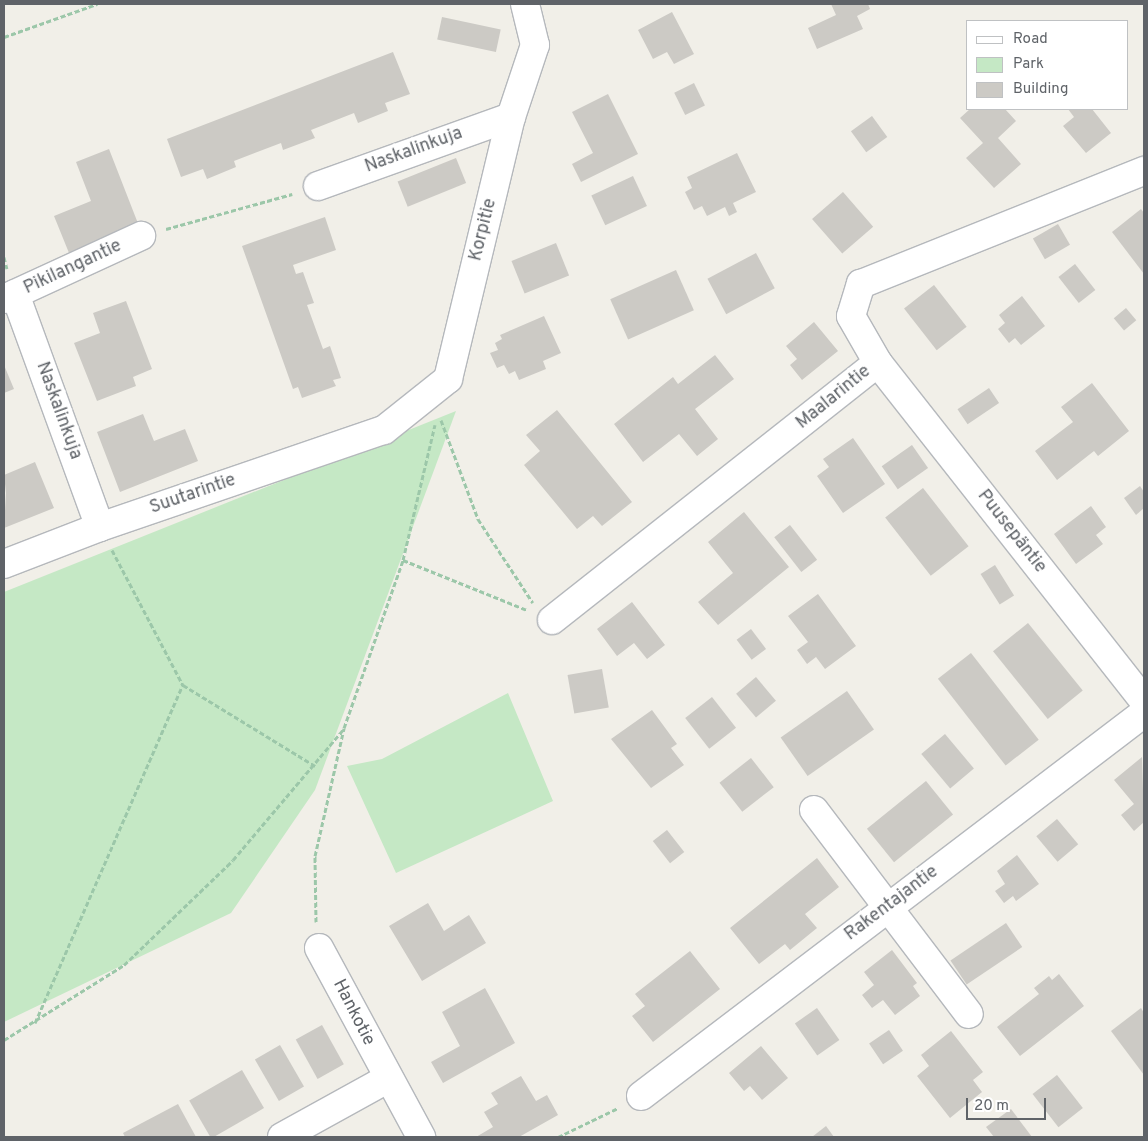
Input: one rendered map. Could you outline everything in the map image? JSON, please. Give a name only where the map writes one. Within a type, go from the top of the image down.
[{"type":"street","name":"Korpitie","points":[[384,430],[448,379],[511,117],[535,46],[525,4]]},
{"type":"street","name":"Naskalinkuja","points":[[318,186],[511,117]]},
{"type":"street","name":"Maalarintie","points":[[552,620],[878,363],[851,316],[861,284],[1144,172]]},
{"type":"street","name":"Pikilangantie","points":[[9,296],[141,236]]},
{"type":"street","name":"Naskalinkuja","points":[[9,296],[100,527]]},
{"type":"street","name":"Puusepäntie","points":[[878,363],[1144,701]]},
{"type":"street","name":"Suutarintie","points":[[4,564],[100,527],[384,430]]},
{"type":"street","name":"Rakentajantie","points":[[641,1096],[1144,713]]},
{"type":"street","points":[[814,810],[890,905],[969,1014]]},
{"type":"street","name":"Hankotie","points":[[319,948],[387,1078],[421,1137]]},
{"type":"street","points":[[282,1137],[387,1078]]},
{"type":"path","points":[[4,37],[97,4]]},
{"type":"path","points":[[141,236],[318,186]]},
{"type":"path","points":[[319,948],[315,856],[344,728],[402,560],[438,413],[478,519],[526,598],[552,620]]},
{"type":"path","points":[[100,527],[183,685],[315,766]]},
{"type":"path","points":[[402,560],[552,620]]},
{"type":"path","points":[[35,1023],[183,685]]},
{"type":"path","points":[[4,1040],[35,1023],[124,965],[233,860],[315,766],[344,728]]},
{"type":"path","points":[[558,1137],[641,1096]]},
{"type":"green space","points":[[456,411],[315,790],[231,913],[4,1022],[4,592]]},
{"type":"green space","points":[[508,693],[553,801],[396,873],[347,766],[382,759]]},
{"type":"building","points":[[831,4],[868,4],[870,9],[857,16],[863,29],[817,49],[808,28],[836,15]]},
{"type":"building","points":[[672,12],[694,54],[674,64],[667,52],[653,59],[638,30]]},
{"type":"building","points":[[442,17],[501,29],[496,52],[437,39]]},
{"type":"building","points":[[393,52],[410,94],[385,103],[388,111],[358,123],[354,113],[311,130],[315,138],[283,150],[281,143],[234,161],[236,167],[207,179],[203,169],[181,177],[167,139]]},
{"type":"building","points":[[694,83],[705,105],[685,115],[674,93]]},
{"type":"building","points":[[608,94],[638,154],[581,182],[572,164],[593,153],[572,112]]},
{"type":"building","points":[[969,110],[1006,110],[1016,121],[998,138],[1021,164],[994,188],[966,158],[983,143],[960,118]]},
{"type":"building","points":[[1069,110],[1093,110],[1111,133],[1086,153],[1063,126],[1074,117]]},
{"type":"building","points":[[872,116],[887,137],[866,152],[851,131]]},
{"type":"building","points":[[109,149],[139,226],[69,253],[54,216],[91,201],[76,162]]},
{"type":"building","points":[[737,153],[756,192],[733,203],[737,212],[729,216],[725,207],[707,216],[702,206],[694,210],[685,192],[692,188],[687,177]]},
{"type":"building","points":[[456,158],[466,183],[408,207],[398,182]]},
{"type":"building","points":[[633,176],[647,206],[605,225],[591,195]]},
{"type":"building","points":[[843,192],[873,227],[842,254],[812,219]]},
{"type":"building","points":[[1141,209],[1144,213],[1144,274],[1112,232]]},
{"type":"building","points":[[325,217],[336,250],[293,265],[296,274],[303,272],[314,303],[307,305],[323,349],[330,346],[341,378],[333,380],[336,386],[302,398],[298,387],[293,389],[242,246]]},
{"type":"building","points":[[1058,224],[1070,245],[1045,259],[1033,238]]},
{"type":"building","points":[[556,243],[569,275],[525,293],[511,261]]},
{"type":"building","points":[[756,253],[775,288],[726,314],[707,279]]},
{"type":"building","points":[[1075,264],[1095,290],[1079,303],[1058,277]]},
{"type":"building","points":[[676,270],[694,310],[628,339],[610,299]]},
{"type":"building","points":[[934,285],[967,327],[937,350],[904,308]]},
{"type":"building","points":[[1022,296],[1045,326],[1021,345],[1015,338],[1009,343],[998,329],[1005,323],[999,315]]},
{"type":"building","points":[[126,301],[152,369],[133,377],[136,386],[97,401],[74,343],[100,333],[93,313]]},
{"type":"building","points":[[1126,308],[1136,320],[1124,331],[1114,318]]},
{"type":"building","points":[[544,316],[561,353],[543,361],[546,369],[519,380],[515,371],[509,374],[504,365],[497,368],[490,353],[498,350],[495,343],[502,339],[500,335]]},
{"type":"building","points":[[814,322],[838,351],[802,380],[790,365],[797,359],[786,346]]},
{"type":"building","points":[[715,355],[734,379],[695,409],[718,439],[697,456],[679,434],[643,462],[614,424],[673,377],[678,384]]},
{"type":"building","points":[[4,365],[14,389],[4,393]]},
{"type":"building","points":[[1092,383],[1129,431],[1098,456],[1094,451],[1057,480],[1035,451],[1073,422],[1061,407]]},
{"type":"building","points":[[989,388],[999,403],[968,424],[957,409]]},
{"type":"building","points":[[557,410],[632,502],[602,526],[593,516],[577,529],[524,465],[540,451],[526,435]]},
{"type":"building","points":[[143,414],[154,441],[185,429],[198,461],[120,492],[97,432]]},
{"type":"building","points":[[853,438],[885,484],[843,513],[817,476],[829,467],[823,459]]},
{"type":"building","points":[[912,445],[928,468],[898,489],[882,466]]},
{"type":"building","points":[[35,462],[54,508],[4,528],[6,493],[4,475]]},
{"type":"building","points":[[1140,486],[1144,492],[1144,508],[1136,515],[1124,498]]},
{"type":"building","points":[[923,488],[969,546],[931,576],[885,518]]},
{"type":"building","points":[[1091,506],[1106,527],[1096,535],[1103,544],[1076,564],[1054,534]]},
{"type":"building","points":[[744,512],[789,567],[718,625],[698,602],[733,573],[708,542]]},
{"type":"building","points":[[790,525],[817,560],[801,572],[774,537]]},
{"type":"building","points":[[995,565],[1014,596],[1000,605],[981,574]]},
{"type":"building","points":[[818,594],[856,646],[825,669],[816,657],[807,664],[797,650],[808,642],[788,616]]},
{"type":"building","points":[[632,602],[665,645],[647,659],[634,643],[617,656],[597,629]]},
{"type":"building","points":[[1028,623],[1083,691],[1048,719],[993,651]]},
{"type":"building","points":[[751,629],[766,649],[752,660],[737,640]]},
{"type":"building","points":[[971,653],[1039,740],[1006,766],[938,679]]},
{"type":"building","points":[[602,669],[609,707],[574,713],[568,675]]},
{"type":"building","points":[[756,677],[776,701],[756,717],[736,694]]},
{"type":"building","points":[[847,691],[874,730],[808,776],[781,737]]},
{"type":"building","points":[[712,697],[736,728],[709,749],[685,718]]},
{"type":"building","points":[[652,710],[677,744],[671,748],[684,765],[651,788],[611,739]]},
{"type":"building","points":[[945,734],[974,768],[950,788],[921,754]]},
{"type":"building","points":[[1142,757],[1144,822],[1134,831],[1121,815],[1134,804],[1114,780]]},
{"type":"building","points":[[751,758],[774,787],[742,812],[719,783]]},
{"type":"building","points":[[926,781],[953,814],[894,862],[867,829]]},
{"type":"building","points":[[1057,819],[1078,844],[1058,862],[1036,836]]},
{"type":"building","points":[[667,830],[684,852],[670,863],[653,841]]},
{"type":"building","points":[[1017,855],[1039,884],[1016,901],[1013,896],[1004,903],[995,891],[1005,884],[997,871]]},
{"type":"building","points":[[817,858],[839,887],[805,914],[817,928],[790,950],[785,944],[759,964],[730,928]]},
{"type":"building","points":[[428,903],[444,931],[469,915],[486,943],[422,981],[389,926]]},
{"type":"building","points":[[1006,923],[1022,947],[967,985],[950,960]]},
{"type":"building","points":[[892,950],[917,983],[913,986],[920,996],[895,1015],[883,1000],[872,1008],[862,995],[874,985],[864,972]]},
{"type":"building","points":[[690,951],[720,989],[653,1042],[632,1016],[645,1006],[635,994]]},
{"type":"building","points":[[1059,974],[1084,1006],[1020,1056],[997,1027],[1039,994],[1034,988],[1049,976],[1052,980]]},
{"type":"building","points":[[485,988],[515,1043],[443,1083],[431,1062],[460,1046],[442,1012]]},
{"type":"building","points":[[817,1008],[839,1040],[817,1055],[795,1023]]},
{"type":"building","points":[[1141,1008],[1144,1013],[1144,1075],[1111,1031]]},
{"type":"building","points":[[322,1025],[344,1064],[318,1079],[296,1040]]},
{"type":"building","points":[[889,1030],[903,1051],[883,1064],[869,1043]]},
{"type":"building","points":[[951,1031],[983,1072],[973,1080],[982,1092],[950,1118],[917,1076],[929,1066],[921,1055]]},
{"type":"building","points":[[280,1045],[304,1087],[279,1101],[255,1060]]},
{"type":"building","points":[[761,1046],[788,1078],[762,1100],[750,1086],[744,1091],[729,1073]]},
{"type":"building","points":[[242,1070],[264,1108],[214,1137],[210,1137],[189,1100]]},
{"type":"building","points":[[1057,1075],[1083,1108],[1058,1127],[1033,1094]]},
{"type":"building","points":[[521,1076],[536,1101],[547,1095],[558,1115],[519,1137],[476,1137],[493,1127],[484,1112],[498,1104],[491,1093]]},
{"type":"building","points":[[178,1104],[196,1137],[125,1137],[123,1133]]},
{"type":"building","points":[[1011,1109],[1032,1137],[994,1137],[986,1127]]},
{"type":"building","points":[[826,1126],[834,1137],[812,1137]]}]
